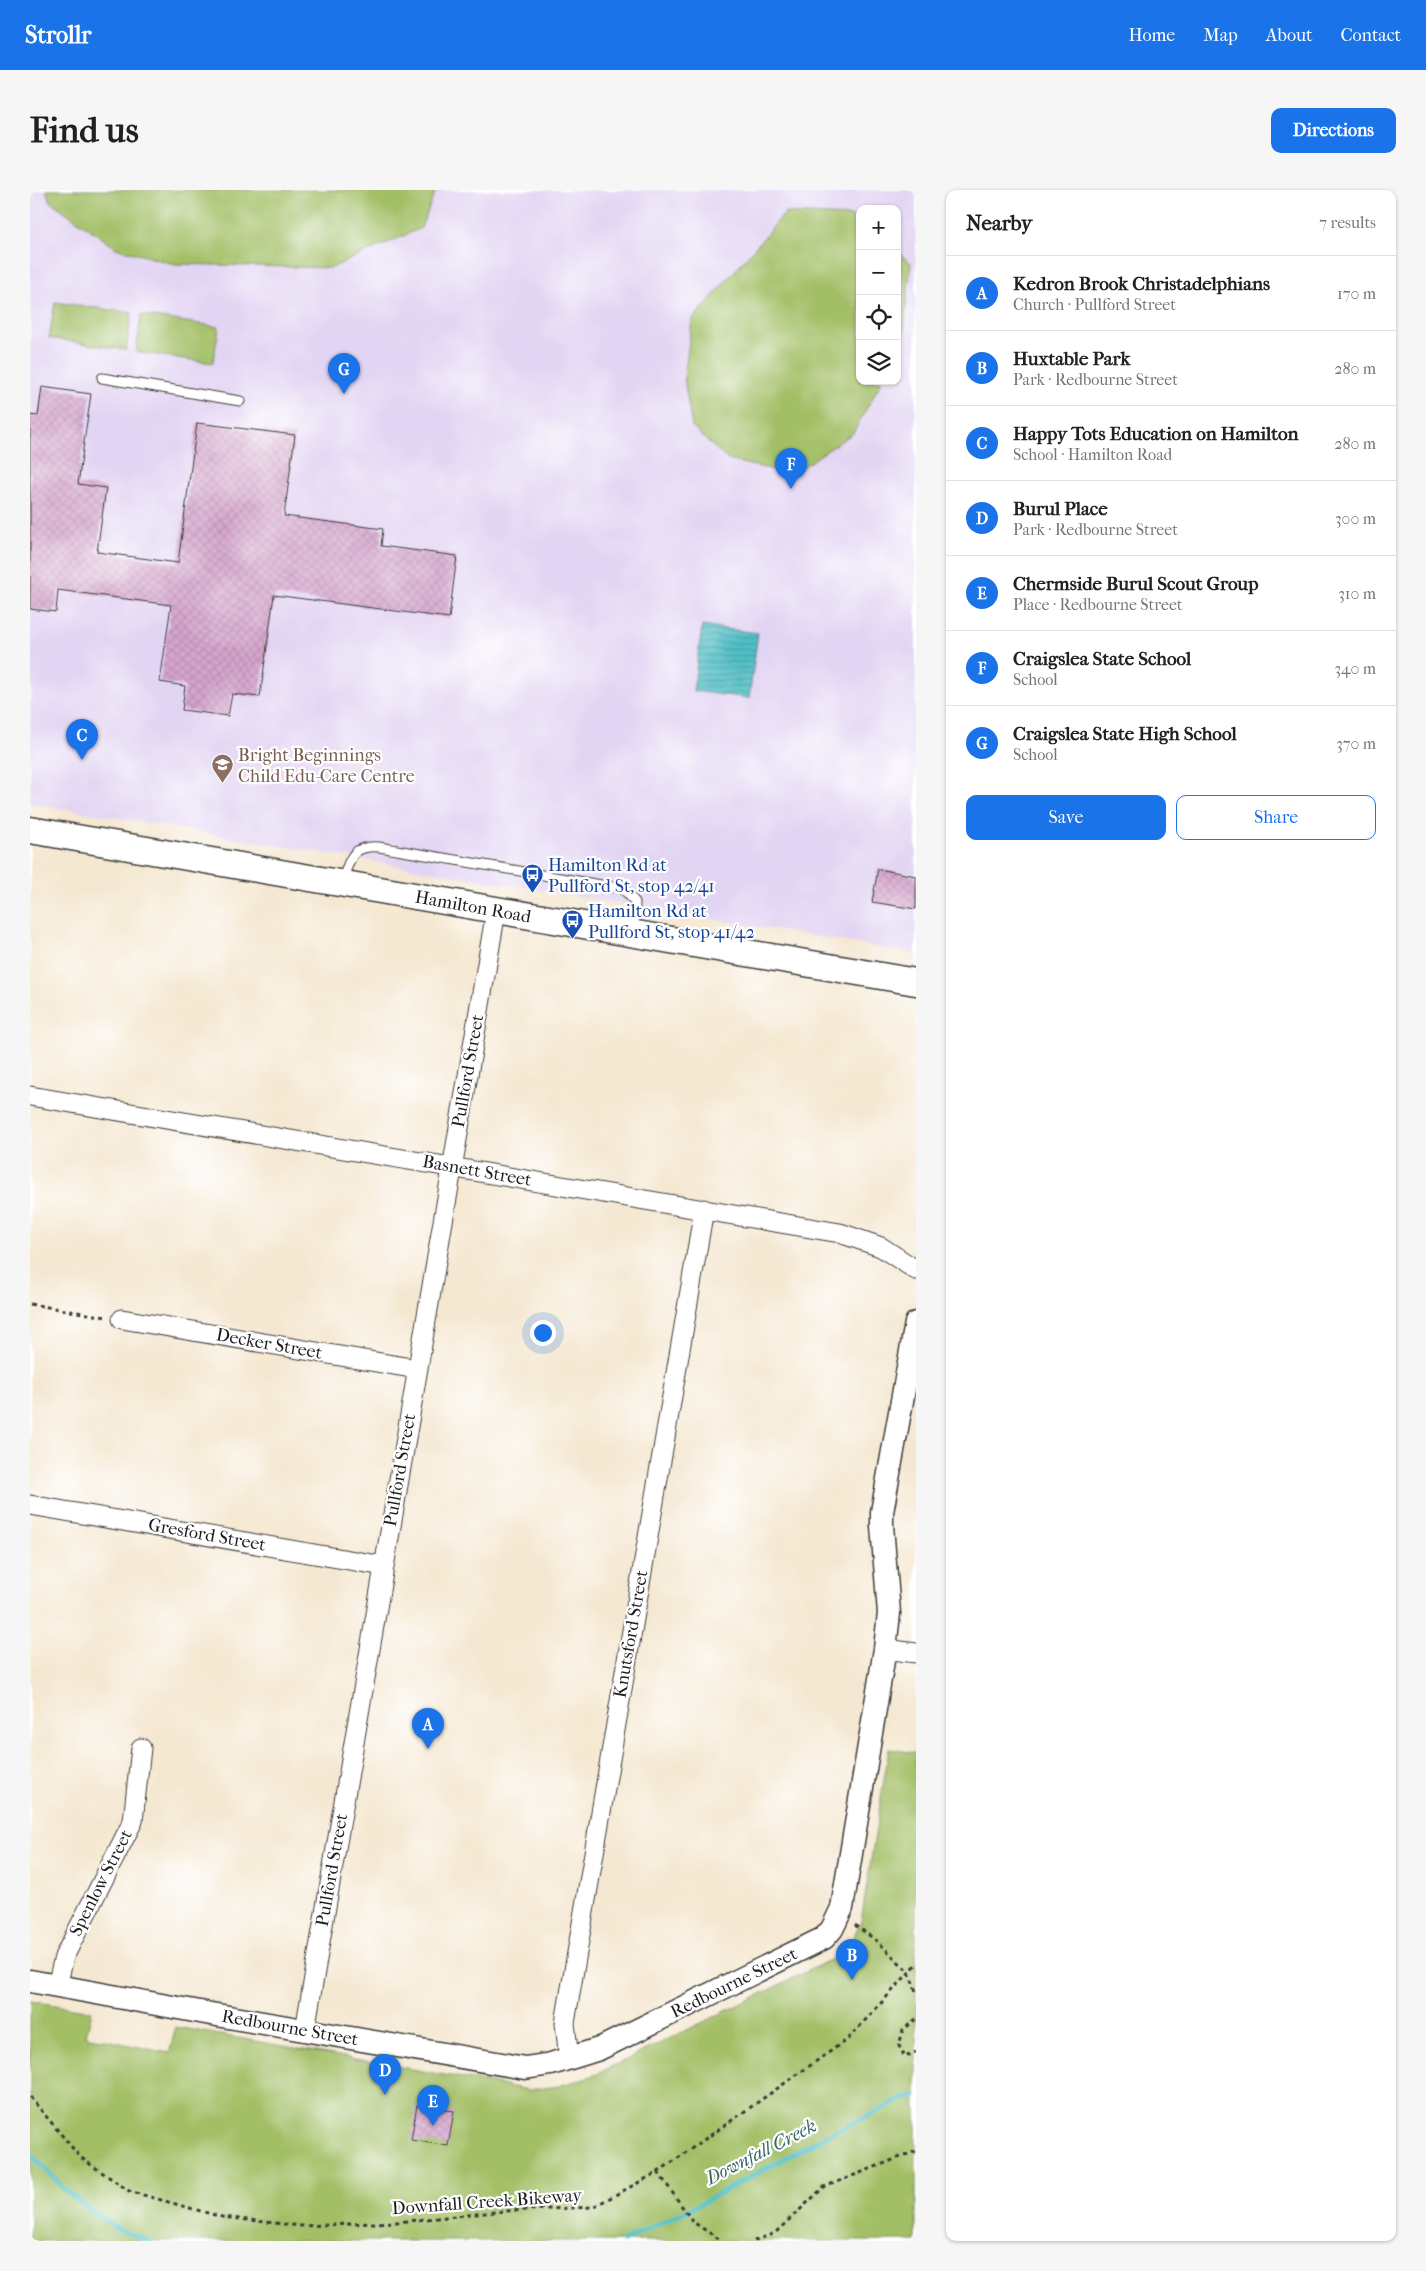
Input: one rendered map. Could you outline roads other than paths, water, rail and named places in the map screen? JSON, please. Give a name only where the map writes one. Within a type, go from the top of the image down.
[{"type":"main road","name":"Hamilton Road","points":[[30,830],[916,982]]},
{"type":"street","name":"Pullford Street","points":[[305,2030],[496,911]]},
{"type":"street","name":"Basnett Street","points":[[30,1096],[704,1209],[857,1237],[881,1247],[916,1270]]},
{"type":"street","name":"Knutsford Street","points":[[569,2059],[565,2022],[704,1209]]},
{"type":"street","name":"Decker Street","points":[[122,1320],[417,1369]]},
{"type":"street","name":"Redbourne Street","points":[[30,1981],[514,2067],[538,2067],[569,2059],[619,2040],[812,1945],[828,1933],[838,1918],[847,1885],[885,1649],[889,1612],[882,1512],[916,1323]]},
{"type":"street","name":"Gresford Street","points":[[30,1505],[384,1566]]},
{"type":"street","points":[[885,1649],[916,1653]]},
{"type":"street","name":"Spenlow Street","points":[[57,1986],[66,1952],[133,1821],[141,1748]]},
{"type":"lane","points":[[102,378],[240,401]]},
{"type":"lane","points":[[342,884],[352,855],[363,847],[370,846],[582,881],[619,888],[632,897],[636,910],[634,934]]},
{"type":"water","points":[[702,626],[758,633],[749,698],[693,691]]},
{"type":"waterway","name":"Downfall Creek","points":[[623,2241],[698,2205],[828,2135],[903,2099],[916,2096]]},
{"type":"waterway","name":"Downfall Creek","points":[[30,2153],[69,2194],[117,2229],[149,2241]]},
{"type":"place","name":"Craigslea State High School","points":[[344,394]]},
{"type":"place","name":"Craigslea State School","points":[[791,489]]},
{"type":"place","name":"Happy Tots Education on Hamilton","points":[[82,760]]},
{"type":"place","name":"Bright Beginnings Child Edu-Care Centre","points":[[222,784]]},
{"type":"place","name":"Hamilton Rd at Pullford St, stop 42/41","points":[[532,894]]},
{"type":"place","name":"Hamilton Rd at Pullford St, stop 41/42","points":[[572,940]]},
{"type":"place","name":"Kedron Brook Christadelphians","points":[[428,1749]]},
{"type":"place","name":"Huxtable Park","points":[[852,1980]]},
{"type":"place","name":"Burul Place","points":[[385,2095]]},
{"type":"place","name":"Chermside Burul Scout Group","points":[[433,2126]]}]
